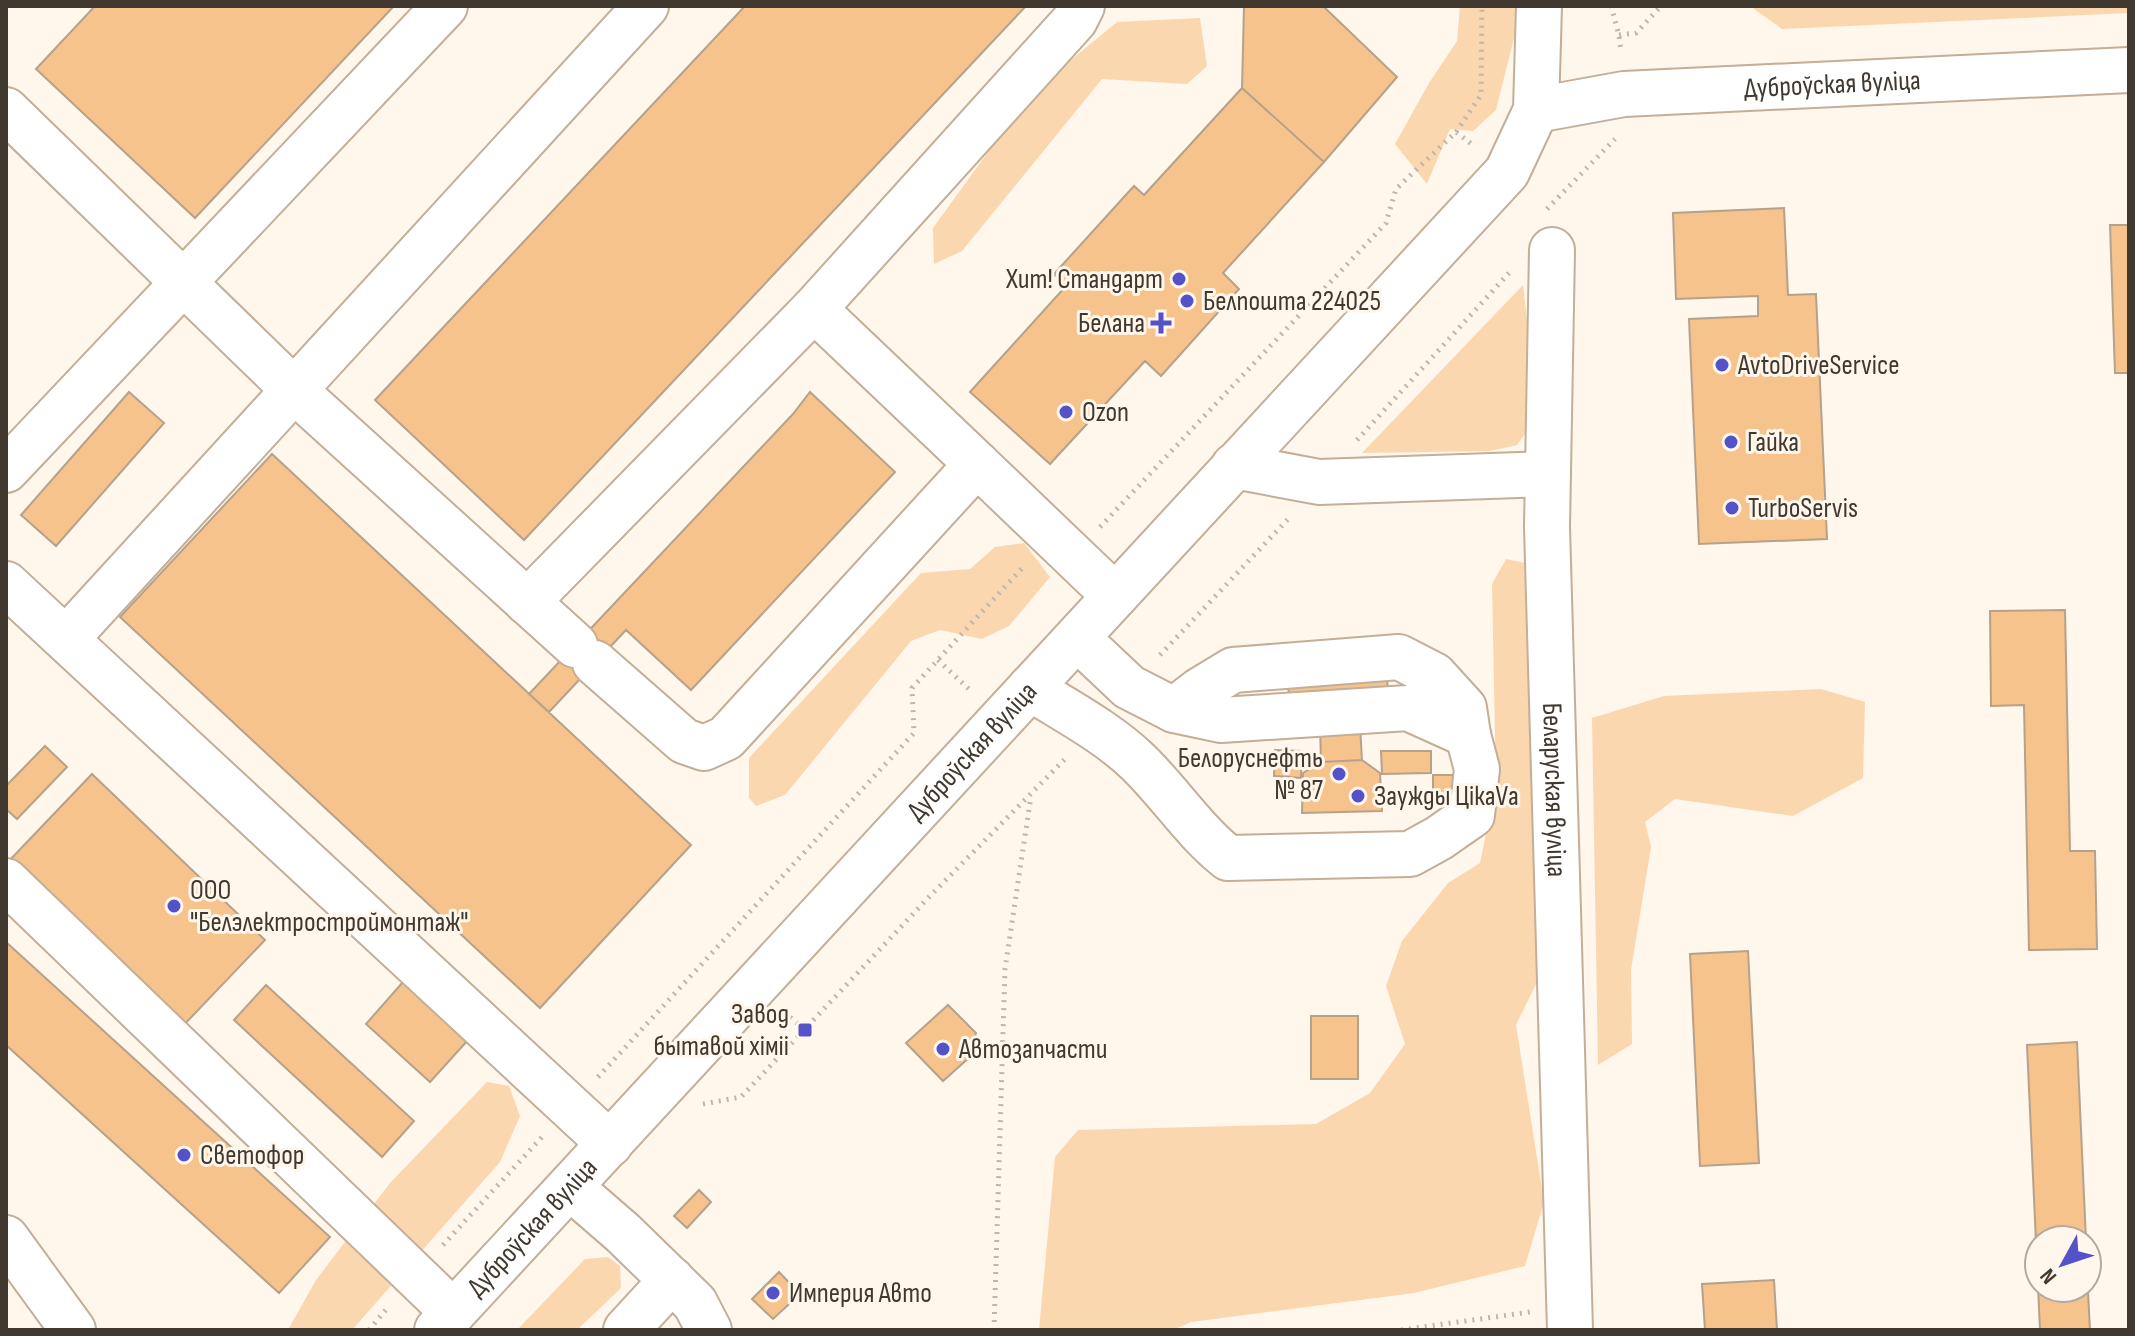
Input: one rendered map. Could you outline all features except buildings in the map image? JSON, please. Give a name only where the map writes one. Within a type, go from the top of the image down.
[{"type":"street","points":[[6,470],[445,6]]},
{"type":"street","points":[[66,639],[646,6]]},
{"type":"street","points":[[527,602],[814,309],[1075,20],[1082,6]]},
{"type":"street","points":[[1507,172],[1536,110],[1539,6]]},
{"type":"street","name":"Дуброўская вуліца","points":[[1536,110],[1624,94],[2129,70]]},
{"type":"street","points":[[6,110],[295,391],[684,741],[704,748],[726,738],[977,464]]},
{"type":"street","name":"Дуброўская вуліца","points":[[445,1321],[1507,172]]},
{"type":"street","name":"Беларуская вуліца","points":[[1552,250],[1547,527],[1570,1318]]},
{"type":"street","points":[[814,309],[1115,596]]},
{"type":"street","points":[[1234,466],[1319,482],[1548,474]]},
{"type":"street","points":[[6,584],[610,1144]]},
{"type":"street","points":[[1030,688],[1094,728],[1138,762],[1209,843],[1228,858],[1410,854],[1472,815],[1477,769],[1468,735],[1408,708],[1221,720],[1174,710],[1129,687],[1077,638]]},
{"type":"street","points":[[6,881],[414,1276],[445,1321]]},
{"type":"street","points":[[570,1187],[692,1304],[626,1330]]},
{"type":"street","points":[[6,1238],[73,1330]]},
{"type":"path","points":[[369,1330],[414,1276],[914,733],[912,688],[1032,557],[1074,555],[1386,223],[1396,189],[1456,132],[1481,95],[1482,6]]},
{"type":"path","points":[[1611,6],[1619,35],[1636,33],[1661,6]]},
{"type":"path","points":[[1456,132],[1507,172]]},
{"type":"path","points":[[994,1330],[1005,969],[1031,795]]},
{"type":"path","points":[[1401,1330],[1570,1318]]},
{"type":"shaded area","points":[[1460,6],[1522,6],[1496,110],[1473,131],[1450,129],[1427,184],[1395,144],[1457,41]]},
{"type":"shaded area","points":[[1750,6],[2129,6],[2129,13],[1782,29]]},
{"type":"shaded area","points":[[1200,18],[1207,66],[1187,84],[1102,79],[962,251],[934,264],[933,228],[1030,94],[1117,22]]},
{"type":"shaded area","points":[[1523,285],[1530,345],[1530,427],[1517,445],[1490,451],[1362,453]]},
{"type":"shaded area","points":[[1024,543],[1050,577],[1009,626],[982,639],[940,630],[911,641],[785,795],[756,806],[749,798],[749,758],[921,573],[970,569],[995,547]]},
{"type":"shaded area","points":[[1506,559],[1530,564],[1541,974],[1516,1025],[1544,1202],[1525,1266],[1414,1293],[1191,1322],[1173,1330],[1039,1330],[1055,1157],[1078,1130],[1316,1124],[1370,1093],[1405,1044],[1386,986],[1402,941],[1448,883],[1480,863],[1496,785],[1492,584]]},
{"type":"shaded area","points":[[1821,689],[1865,702],[1863,778],[1793,816],[1675,799],[1645,822],[1651,847],[1631,970],[1632,1044],[1598,1065],[1592,718],[1664,696]]},
{"type":"shaded area","points":[[487,1082],[509,1086],[520,1116],[500,1162],[352,1330],[288,1330],[316,1280],[390,1183]]},
{"type":"shaded area","points":[[608,1257],[620,1266],[621,1288],[577,1330],[517,1330],[585,1259]]},
{"type":"place","name":"Хит! Стандарт","points":[[1179,279]]},
{"type":"place","name":"Белпошта 224025","points":[[1187,301]]},
{"type":"place","name":"Белана","points":[[1161,323]]},
{"type":"place","name":"AvtoDriveService","points":[[1722,365]]},
{"type":"place","name":"Ozon","points":[[1066,412]]},
{"type":"place","name":"Гайка","points":[[1731,442]]},
{"type":"place","name":"TurboServis","points":[[1732,508]]},
{"type":"place","name":"Белоруснефть № 87","points":[[1339,774]]},
{"type":"place","name":"Заужды ЦікаVа","points":[[1358,796]]},
{"type":"place","name":"ООО \"Белэлектростроймонтаж\"","points":[[174,906]]},
{"type":"place","name":"Завод бытавой хіміі","points":[[805,1030]]},
{"type":"place","name":"Автозапчасти","points":[[943,1049]]},
{"type":"place","name":"Светофор","points":[[184,1155]]},
{"type":"place","name":"Империя Авто","points":[[773,1293]]}]
